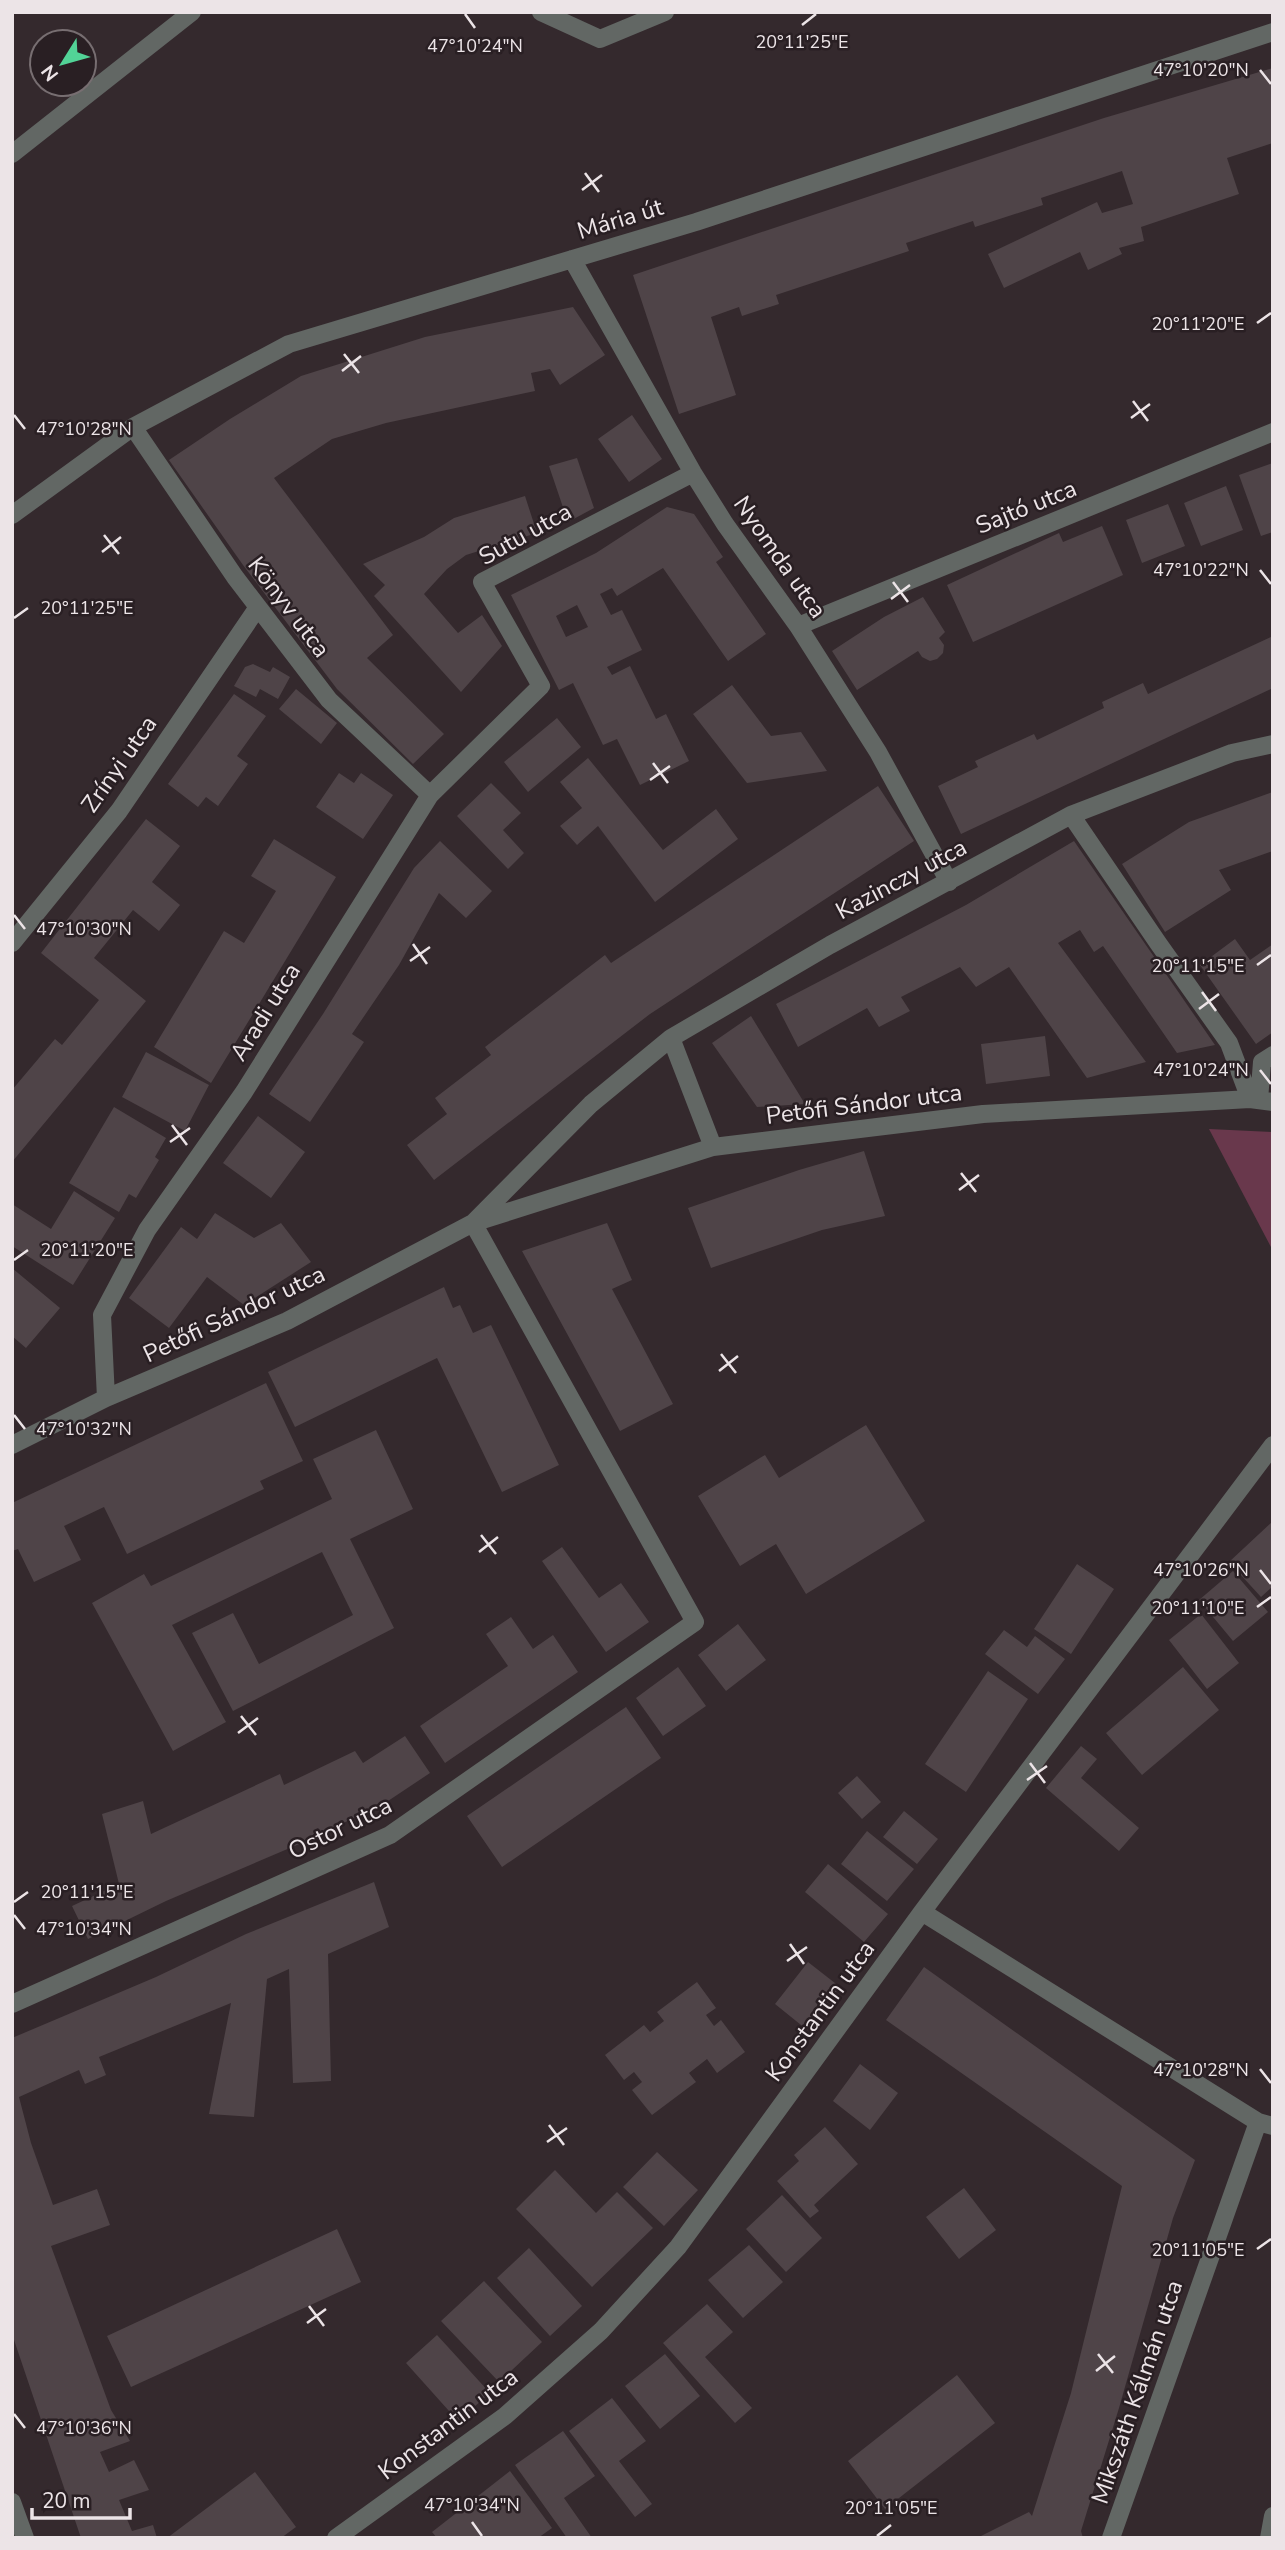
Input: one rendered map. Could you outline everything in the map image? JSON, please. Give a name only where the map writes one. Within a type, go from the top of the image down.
[{"type":"street","points":[[12,154],[192,12]]},
{"type":"street","points":[[541,12],[600,40],[665,12]]},
{"type":"street","name":"Mária út","points":[[12,514],[133,427],[289,344],[709,218],[1273,32]]},
{"type":"street","name":"Nyomda utca","points":[[572,259],[693,473],[725,524],[798,626],[878,752],[949,882]]},
{"type":"street","name":"Könyv utca","points":[[133,427],[234,577],[329,700],[430,795]]},
{"type":"street","name":"Sajtó utca","points":[[798,626],[1273,432]]},
{"type":"street","name":"Sutu utca","points":[[541,686],[482,582],[693,473]]},
{"type":"street","name":"Zrínyi utca","points":[[12,943],[119,811],[258,607]]},
{"type":"street","name":"Aradi utca","points":[[106,1398],[102,1315],[147,1230],[244,1092],[430,795],[541,686]]},
{"type":"street","name":"Kazinczy utca","points":[[671,1038],[830,945],[1071,815],[1232,753],[1273,744]]},
{"type":"street","points":[[1071,815],[1157,943],[1229,1043],[1260,1100]]},
{"type":"street","points":[[671,1038],[713,1147]]},
{"type":"street","name":"Petőfi Sándor utca","points":[[473,1223],[591,1104],[671,1038]]},
{"type":"street","points":[[1260,1100],[1262,1062],[1273,1055]]},
{"type":"street","name":"Petőfi Sándor utca","points":[[12,1445],[106,1398],[287,1321],[473,1223],[713,1147],[983,1114],[1260,1100]]},
{"type":"street","name":"Ostor utca","points":[[12,2004],[390,1835],[695,1622],[473,1223]]},
{"type":"street","name":"Konstantin utca","points":[[337,2538],[505,2416],[601,2331],[678,2247],[922,1912],[1273,1445]]},
{"type":"street","name":"Mikszáth Kálmán utca","points":[[922,1912],[1266,2124],[1111,2538]]},
{"type":"street","points":[[12,2502],[24,2538]]},
{"type":"street","points":[[1269,2538],[1273,2516]]},
{"type":"shaded area","points":[[1209,1129],[1273,1132],[1273,1251]]},
{"type":"building","points":[[1273,68],[1273,143],[1227,158],[1239,194],[1141,227],[1144,241],[1119,248],[1122,254],[1088,270],[1080,252],[1004,288],[988,254],[1097,202],[1102,213],[1133,204],[1122,171],[1041,198],[1043,205],[975,227],[973,221],[906,243],[909,251],[776,295],[779,304],[742,316],[739,307],[711,317],[736,395],[679,414],[633,275],[1104,118]]},
{"type":"building","points":[[573,307],[605,355],[560,385],[550,369],[531,373],[535,391],[386,423],[332,439],[274,478],[393,635],[367,658],[444,734],[413,764],[337,689],[243,565],[169,460],[301,376],[425,337]]},
{"type":"building","points":[[632,415],[662,459],[629,482],[598,439]]},
{"type":"building","points":[[577,458],[594,508],[568,522],[549,466]]},
{"type":"building","points":[[1273,463],[1273,532],[1261,536],[1239,475]]},
{"type":"building","points":[[1226,486],[1243,530],[1201,546],[1184,503]]},
{"type":"building","points":[[525,496],[537,533],[466,555],[447,569],[424,594],[458,633],[482,615],[502,646],[461,692],[374,596],[385,585],[363,564],[424,537],[454,518]]},
{"type":"building","points":[[1168,504],[1185,546],[1142,563],[1126,520]]},
{"type":"building","points":[[667,507],[694,514],[723,557],[716,562],[766,634],[728,661],[663,568],[617,596],[612,588],[600,594],[611,615],[622,610],[642,650],[607,667],[612,675],[630,666],[656,719],[666,714],[689,761],[640,785],[617,739],[603,745],[573,683],[559,690],[511,595],[596,553]],"holes":[[[577,605],[588,627],[566,637],[556,616]]]},
{"type":"building","points":[[1102,526],[1123,575],[973,642],[947,585],[1059,533],[1063,542]]},
{"type":"building","points":[[923,597],[945,632],[939,638],[944,645],[943,653],[930,661],[918,651],[857,690],[832,651],[884,617]]},
{"type":"building","points":[[1273,636],[1273,688],[961,834],[938,786],[978,767],[975,761],[1034,734],[1037,740],[1104,708],[1102,702],[1143,683],[1148,694]]},
{"type":"building","points":[[253,664],[270,672],[273,667],[290,677],[278,699],[260,689],[256,697],[234,686],[245,667]]},
{"type":"building","points":[[732,685],[771,736],[801,732],[827,771],[747,783],[693,714]]},
{"type":"building","points":[[296,689],[337,723],[321,744],[279,709]]},
{"type":"building","points":[[234,694],[266,716],[237,756],[248,764],[218,806],[206,797],[198,807],[168,784]]},
{"type":"building","points":[[557,718],[581,747],[528,792],[504,762]]},
{"type":"building","points":[[588,758],[663,850],[716,809],[738,839],[655,902],[598,826],[577,845],[560,826],[582,808],[560,782]]},
{"type":"building","points":[[339,773],[354,783],[361,773],[393,795],[363,839],[316,807]]},
{"type":"building","points":[[491,783],[521,813],[503,830],[524,853],[508,869],[457,816]]},
{"type":"building","points":[[878,786],[914,841],[650,1014],[434,1180],[407,1145],[447,1114],[435,1098],[491,1055],[485,1047],[605,955],[611,963]]},
{"type":"building","points":[[1273,792],[1273,851],[1219,870],[1231,890],[1165,932],[1122,864],[1189,822]]},
{"type":"building","points":[[146,819],[180,846],[152,882],[180,905],[159,931],[133,910],[94,958],[146,1001],[12,1162],[12,1090],[55,1039],[62,1045],[99,1000],[41,953]]},
{"type":"building","points":[[274,839],[336,877],[211,1083],[154,1047],[224,931],[244,943],[276,891],[251,876]]},
{"type":"building","points":[[440,841],[492,891],[466,918],[439,893],[399,965],[352,1034],[364,1042],[310,1122],[269,1094],[323,1014],[414,868]]},
{"type":"building","points":[[1074,841],[1215,1045],[1177,1053],[1103,946],[1094,952],[1080,930],[1058,943],[1146,1062],[1087,1078],[1009,967],[976,987],[960,967],[901,997],[910,1011],[879,1027],[867,1008],[798,1047],[776,1004],[966,905]]},
{"type":"building","points":[[1235,939],[1250,960],[1273,944],[1273,1032],[1256,1044],[1200,965]]},
{"type":"building","points":[[751,1016],[805,1104],[757,1107],[712,1043]]},
{"type":"building","points":[[1045,1036],[1050,1076],[986,1084],[981,1044]]},
{"type":"building","points":[[146,1052],[209,1085],[185,1131],[122,1097]]},
{"type":"building","points":[[114,1107],[166,1138],[155,1157],[159,1160],[136,1198],[129,1194],[119,1212],[69,1183]]},
{"type":"building","points":[[258,1116],[305,1152],[271,1198],[223,1163]]},
{"type":"building","points":[[864,1151],[885,1216],[822,1230],[711,1268],[688,1208]]},
{"type":"building","points":[[74,1191],[115,1218],[73,1285],[12,1246],[12,1204],[51,1229]]},
{"type":"building","points":[[215,1213],[254,1238],[281,1223],[311,1262],[244,1305],[207,1277],[169,1328],[129,1298],[181,1227],[197,1239]]},
{"type":"building","points":[[607,1223],[632,1280],[612,1289],[673,1404],[620,1431],[522,1251]]},
{"type":"building","points":[[12,1268],[60,1308],[26,1348],[12,1336]]},
{"type":"building","points":[[444,1287],[453,1308],[460,1305],[473,1333],[491,1325],[559,1465],[502,1492],[437,1358],[295,1427],[268,1372]]},
{"type":"building","points":[[266,1383],[303,1461],[260,1481],[264,1489],[127,1554],[104,1507],[64,1526],[81,1560],[34,1582],[18,1549],[12,1551],[12,1503]]},
{"type":"building","points":[[866,1425],[925,1521],[806,1594],[776,1544],[740,1566],[698,1496],[765,1455],[779,1478]]},
{"type":"building","points":[[376,1430],[413,1509],[350,1539],[394,1628],[233,1711],[192,1633],[233,1613],[259,1664],[353,1615],[322,1552],[172,1625],[226,1722],[173,1751],[92,1603],[144,1574],[151,1586],[332,1499],[313,1459]]},
{"type":"building","points":[[1273,1521],[1273,1586],[1261,1597],[1229,1562]]},
{"type":"building","points":[[562,1547],[599,1598],[621,1583],[649,1622],[606,1652],[542,1561]]},
{"type":"building","points":[[1077,1564],[1114,1589],[1071,1654],[1034,1629]]},
{"type":"building","points":[[1233,1571],[1268,1612],[1233,1641],[1199,1600]]},
{"type":"building","points":[[1201,1614],[1239,1663],[1207,1689],[1169,1640]]},
{"type":"building","points":[[511,1617],[533,1649],[553,1635],[578,1672],[445,1763],[420,1726],[508,1666],[486,1634]]},
{"type":"building","points":[[738,1624],[766,1660],[726,1691],[698,1655]]},
{"type":"building","points":[[1004,1630],[1027,1647],[1035,1636],[1065,1659],[1038,1694],[985,1654]]},
{"type":"building","points":[[678,1667],[706,1706],[663,1736],[636,1698]]},
{"type":"building","points":[[1183,1667],[1219,1710],[1142,1775],[1106,1733]]},
{"type":"building","points":[[988,1671],[1028,1699],[966,1792],[925,1764]]},
{"type":"building","points":[[626,1707],[661,1758],[502,1867],[467,1816]]},
{"type":"building","points":[[405,1736],[430,1773],[388,1801],[311,1839],[166,1901],[88,1939],[72,1906],[119,1884],[102,1814],[143,1801],[151,1834],[280,1774],[284,1785],[355,1751],[363,1763]]},
{"type":"building","points":[[1081,1746],[1097,1759],[1081,1778],[1139,1828],[1119,1851],[1046,1788]]},
{"type":"building","points":[[857,1776],[881,1802],[862,1819],[838,1793]]},
{"type":"building","points":[[904,1811],[938,1839],[917,1864],[883,1837]]},
{"type":"building","points":[[867,1831],[914,1869],[887,1901],[841,1864]]},
{"type":"building","points":[[828,1864],[888,1914],[864,1942],[805,1892]]},
{"type":"building","points":[[374,1882],[389,1927],[328,1954],[331,2081],[293,2083],[289,1969],[267,1979],[254,2117],[209,2114],[231,2003],[99,2057],[106,2075],[85,2084],[79,2070],[19,2097],[31,2143],[53,2205],[97,2189],[110,2225],[51,2246],[111,2410],[130,2441],[100,2452],[109,2472],[134,2460],[149,2490],[119,2500],[132,2531],[153,2525],[157,2538],[81,2538],[12,2334],[12,2038],[156,1977],[246,1934]]},
{"type":"building","points":[[808,1962],[840,1987],[806,2029],[775,2004]]},
{"type":"building","points":[[924,1967],[1195,2160],[1173,2218],[1081,2531],[1083,2538],[977,2538],[1029,2512],[1032,2516],[1071,2393],[1122,2186],[886,2020]]},
{"type":"building","points":[[697,1982],[716,2008],[706,2015],[714,2026],[721,2020],[745,2052],[717,2073],[707,2059],[689,2073],[696,2082],[652,2115],[632,2090],[642,2082],[634,2072],[624,2080],[605,2055],[644,2025],[650,2032],[664,2021],[657,2012]]},
{"type":"building","points":[[860,2064],[898,2093],[870,2130],[833,2101]]},
{"type":"building","points":[[825,2127],[858,2164],[814,2205],[819,2211],[810,2218],[777,2181],[799,2161],[794,2155]]},
{"type":"building","points":[[657,2152],[698,2190],[664,2226],[623,2187]]},
{"type":"building","points":[[555,2170],[596,2213],[617,2192],[653,2228],[592,2287],[516,2209]]},
{"type":"building","points":[[964,2188],[996,2230],[959,2259],[926,2217]]},
{"type":"building","points":[[782,2195],[822,2238],[786,2272],[746,2229]]},
{"type":"building","points":[[337,2229],[361,2282],[131,2387],[107,2336]]},
{"type":"building","points":[[749,2245],[783,2282],[743,2318],[708,2280]]},
{"type":"building","points":[[529,2248],[582,2306],[550,2336],[497,2278]]},
{"type":"building","points":[[484,2281],[542,2342],[499,2382],[441,2321]]},
{"type":"building","points":[[707,2304],[733,2332],[705,2357],[752,2408],[735,2423],[663,2343]]},
{"type":"building","points":[[437,2335],[490,2393],[458,2421],[406,2363]]},
{"type":"building","points":[[665,2354],[700,2396],[660,2429],[625,2386]]},
{"type":"building","points":[[957,2375],[995,2423],[885,2509],[848,2461]]},
{"type":"building","points":[[612,2398],[646,2441],[619,2461],[652,2504],[635,2517],[569,2431]]},
{"type":"building","points":[[563,2431],[595,2476],[564,2498],[592,2538],[567,2538],[515,2465]]},
{"type":"building","points":[[510,2471],[552,2528],[538,2538],[437,2538],[432,2532]]},
{"type":"building","points":[[255,2472],[296,2527],[281,2538],[167,2538]]}]
